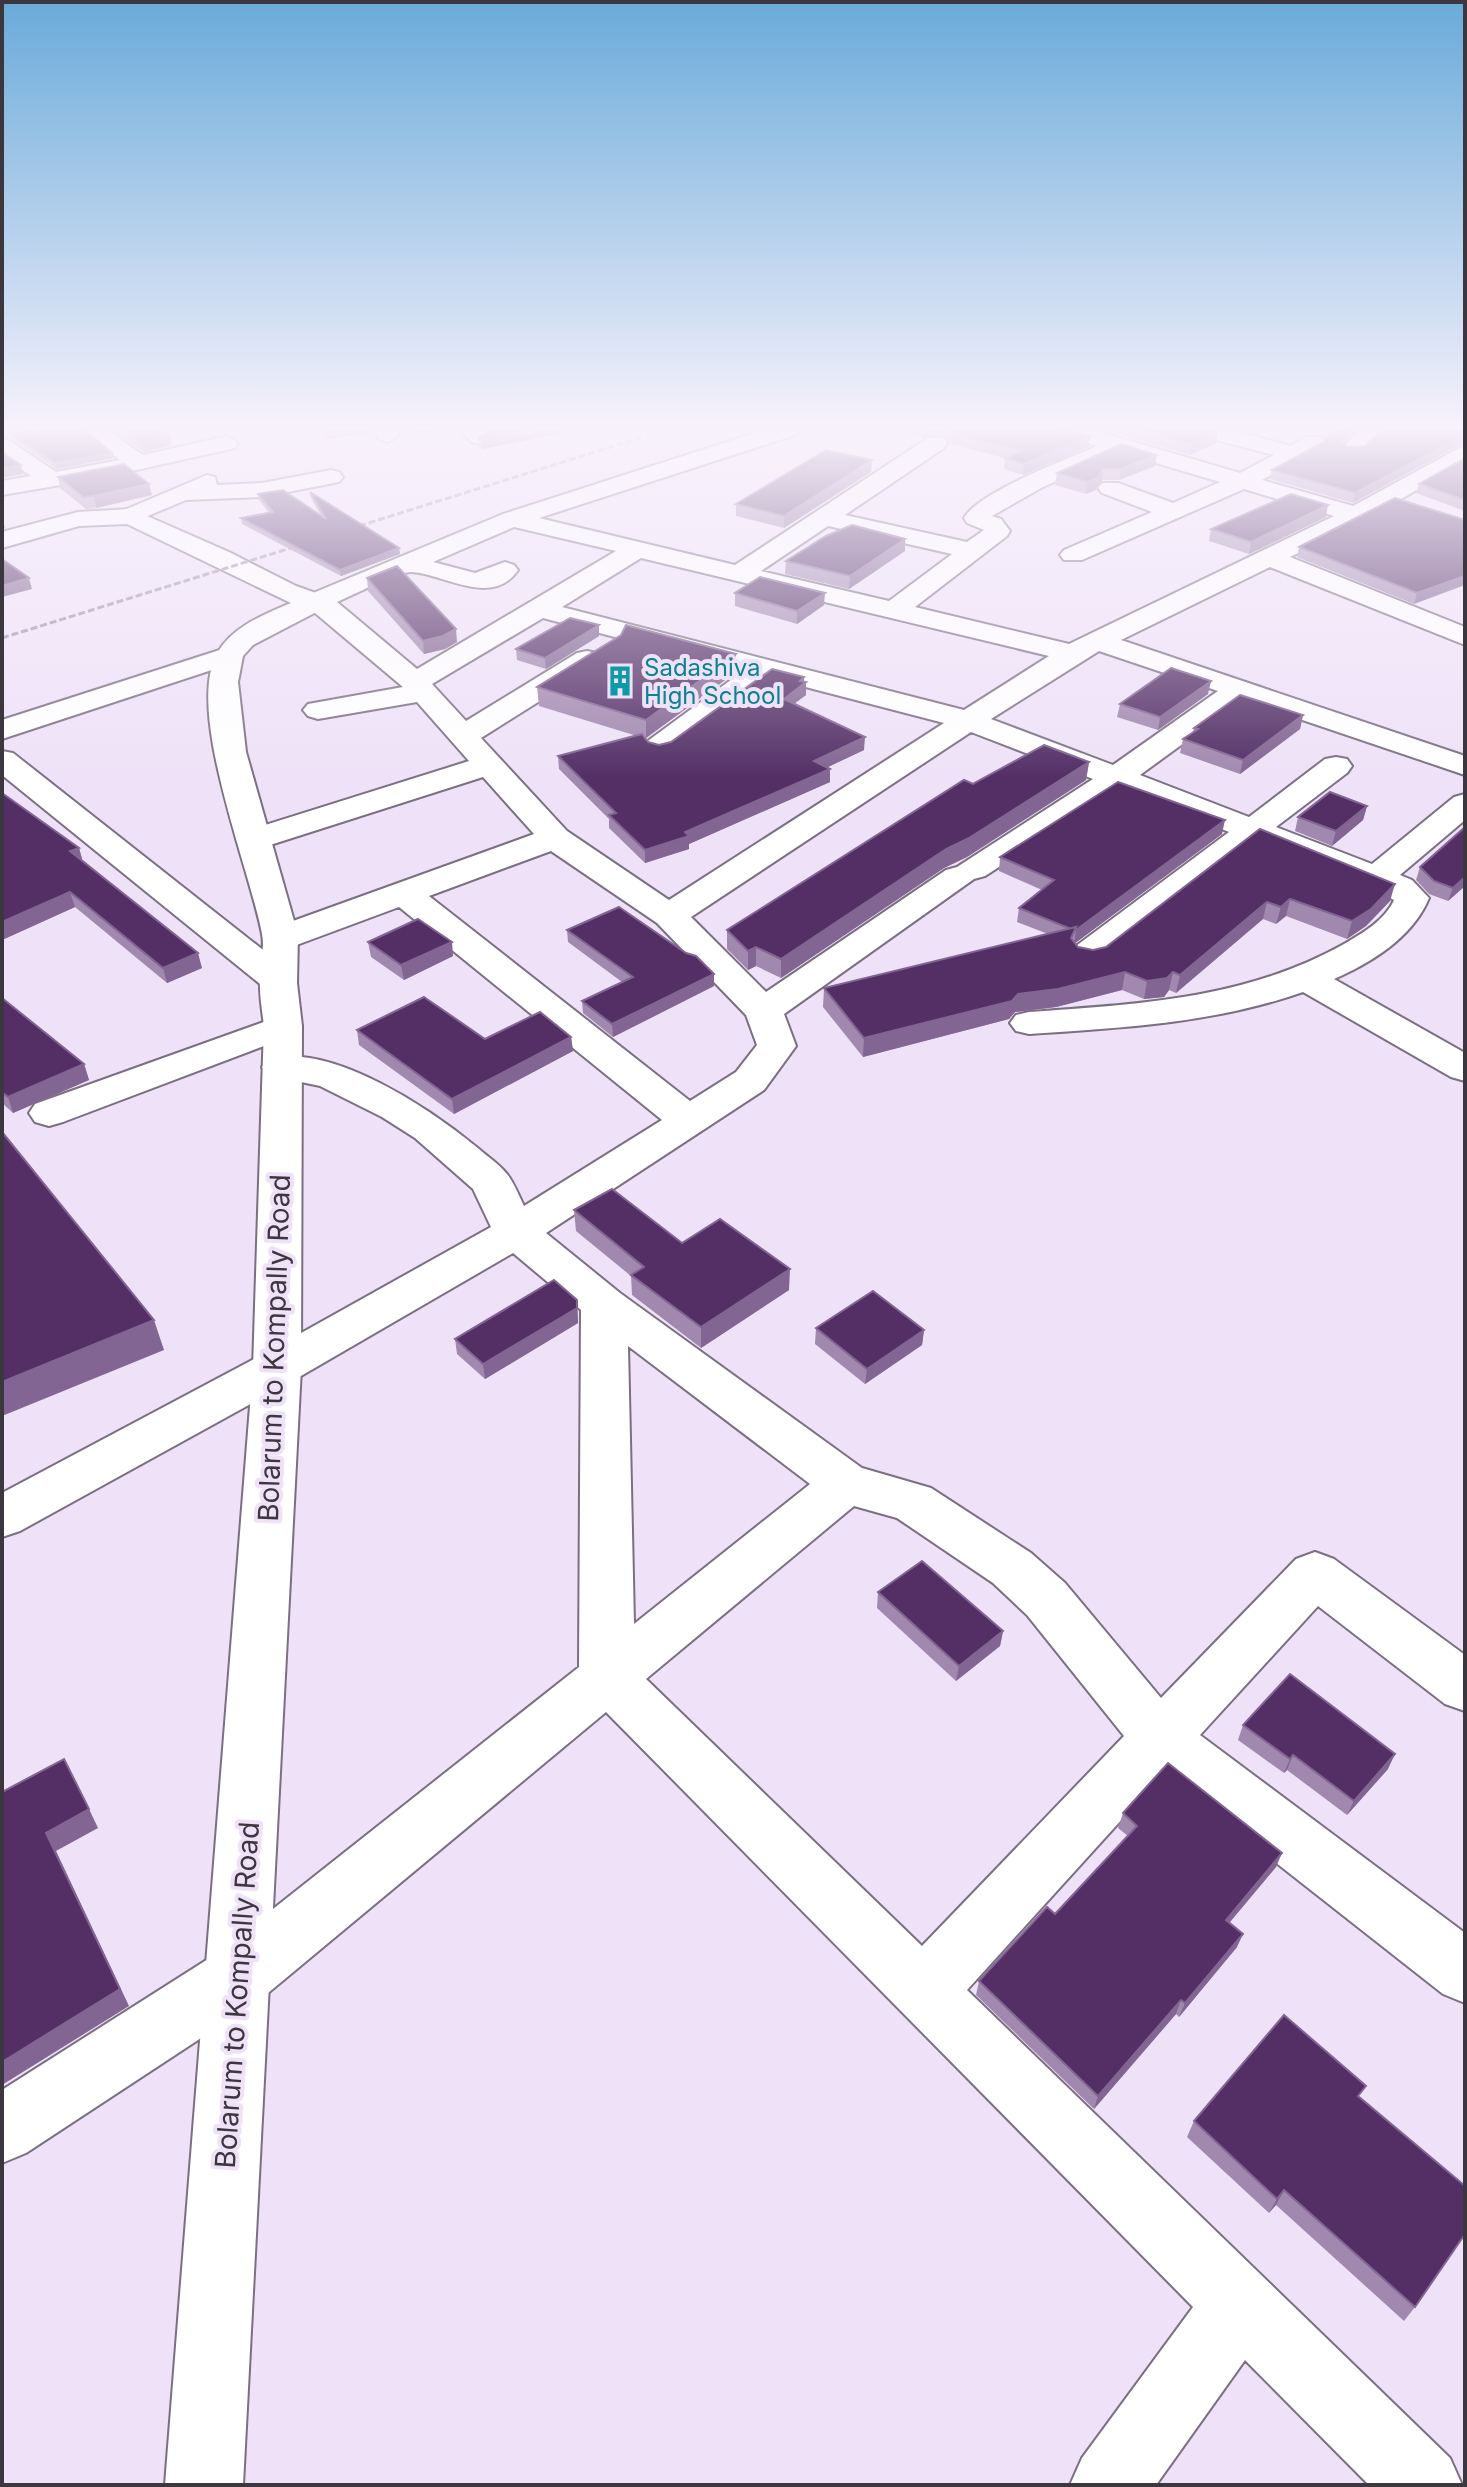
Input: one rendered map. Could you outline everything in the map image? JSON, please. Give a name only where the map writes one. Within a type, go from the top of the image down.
[{"type":"street","points":[[2,1517],[277,1368],[516,1232],[750,1081],[777,1046],[764,1011],[669,916],[555,838],[419,687],[331,610],[287,592],[196,546]]},
{"type":"street","points":[[2,730],[229,655],[276,620],[448,546]]},
{"type":"street","points":[[620,546],[893,611],[1084,647],[1465,766]]},
{"type":"street","points":[[737,575],[780,546]]},
{"type":"street","points":[[950,546],[972,551]]},
{"type":"street","points":[[893,611],[978,546]]},
{"type":"street","points":[[1073,555],[1094,546]]},
{"type":"street","points":[[669,916],[1084,647],[1292,546]]},
{"type":"street","points":[[318,710],[419,687],[636,550]]},
{"type":"street","points":[[1269,557],[1465,637]]},
{"type":"street","points":[[408,563],[475,581],[505,570]]},
{"type":"street","points":[[1377,632],[1451,607]]},
{"type":"street","points":[[539,609],[970,721],[1376,877],[1408,892],[1412,898],[1381,936],[1347,959],[1243,1001],[1146,1015],[1029,1023]]},
{"type":"street","points":[[463,736],[610,645]]},
{"type":"street","name":"Bolarum to Kompally Road","points":[[204,2485],[277,1368],[283,1026],[278,980],[281,938],[224,726],[229,655]]},
{"type":"street","points":[[660,746],[767,667]]},
{"type":"street","points":[[764,1011],[965,873],[1116,778],[1232,695]]},
{"type":"street","points":[[2,760],[278,980]]},
{"type":"street","points":[[255,839],[490,765]]},
{"type":"street","points":[[1089,954],[1336,766]]},
{"type":"street","points":[[1376,877],[1465,804]]},
{"type":"street","points":[[281,938],[555,838]]},
{"type":"street","points":[[404,893],[689,1121]]},
{"type":"street","points":[[1306,978],[1465,1069]]},
{"type":"street","points":[[49,1113],[283,1026]]},
{"type":"street","points":[[282,1067],[331,1076],[396,1108],[429,1129],[490,1181],[516,1232],[604,1304],[846,1484],[913,1502],[1012,1568],[1046,1599],[1160,1738],[1465,1972]]},
{"type":"street","points":[[604,1304],[607,1677],[1423,2485]]},
{"type":"street","points":[[2,2129],[239,1976],[846,1484]]},
{"type":"street","points":[[925,1991],[971,1938],[1315,1574],[1465,1687]]},
{"type":"street","points":[[1109,2485],[1239,2306]]},
{"type":"building","points":[[294,546],[399,548],[340,570]]},
{"type":"building","points":[[810,546],[895,546],[850,576],[786,561]]},
{"type":"building","points":[[1465,546],[1465,576],[1417,593],[1299,547]]},
{"type":"building","points":[[2,559],[29,578],[2,586]]},
{"type":"building","points":[[397,566],[456,629],[423,641],[367,578]]},
{"type":"building","points":[[760,577],[825,593],[797,611],[735,593]]},
{"type":"building","points":[[570,618],[599,625],[545,658],[516,649]]},
{"type":"building","points":[[626,625],[736,654],[646,720],[537,687],[621,635]]},
{"type":"building","points":[[1171,668],[1211,681],[1160,717],[1120,704]]},
{"type":"building","points":[[772,669],[804,677],[800,681],[806,682],[784,699],[865,737],[814,761],[830,769],[685,832],[689,836],[645,850],[609,815],[616,813],[558,756],[642,734],[648,742],[659,745],[671,742]]},
{"type":"building","points":[[1240,695],[1303,715],[1243,760],[1183,739],[1198,729],[1194,728]]},
{"type":"building","points":[[1044,745],[1089,762],[969,838],[946,849],[781,959],[756,947],[748,951],[727,930],[964,780],[973,784]]},
{"type":"building","points":[[1118,782],[1225,820],[1076,930],[1076,927],[1071,929],[1019,908],[1054,880],[1000,857]]},
{"type":"building","points":[[1330,792],[1367,806],[1336,831],[1298,817]]},
{"type":"building","points":[[2,793],[79,848],[70,851],[198,953],[163,968],[70,892],[2,922]]},
{"type":"building","points":[[1465,827],[1465,877],[1453,888],[1434,881],[1420,867]]},
{"type":"building","points":[[1260,829],[1395,884],[1371,909],[1352,921],[1290,899],[1281,907],[1267,902],[1180,975],[1173,972],[1167,978],[1147,981],[1125,972],[1058,989],[1018,994],[1012,1001],[864,1038],[824,988],[1076,927],[1071,938],[1078,947],[1093,950],[1106,947]]},
{"type":"building","points":[[619,907],[686,953],[696,956],[714,974],[612,1024],[582,1001],[633,977],[567,930]]},
{"type":"building","points":[[418,919],[452,942],[401,965],[368,942]]},
{"type":"building","points":[[424,997],[485,1039],[540,1012],[571,1037],[452,1099],[357,1030]]},
{"type":"building","points":[[2,998],[84,1064],[8,1097],[2,1092]]},
{"type":"building","points":[[2,1132],[154,1320],[2,1382]]},
{"type":"building","points":[[612,1189],[682,1243],[720,1219],[790,1269],[701,1327],[631,1275],[644,1267],[574,1210]]},
{"type":"building","points":[[554,1280],[577,1300],[577,1308],[483,1364],[455,1339]]},
{"type":"building","points":[[873,1291],[924,1330],[867,1369],[816,1328]]},
{"type":"building","points":[[922,1561],[1003,1631],[959,1666],[878,1592]]},
{"type":"building","points":[[1290,1674],[1395,1754],[1354,1801],[1293,1755],[1290,1759],[1243,1725]]},
{"type":"building","points":[[64,1759],[89,1809],[46,1833],[120,1989],[2,2062],[2,1792]]},
{"type":"building","points":[[1168,1763],[1282,1853],[1226,1920],[1243,1934],[1185,2003],[1181,2000],[1098,2096],[979,1981],[1047,1907],[1055,1914],[1137,1826],[1123,1813]]},
{"type":"building","points":[[1284,2015],[1366,2086],[1358,2096],[1465,2186],[1465,2234],[1415,2307],[1284,2190],[1277,2199],[1194,2121]]},
{"type":"railway","points":[[2,638],[297,546]]},
{"type":"place","name":"Sadashiva High School","points":[[620,681]]}]
